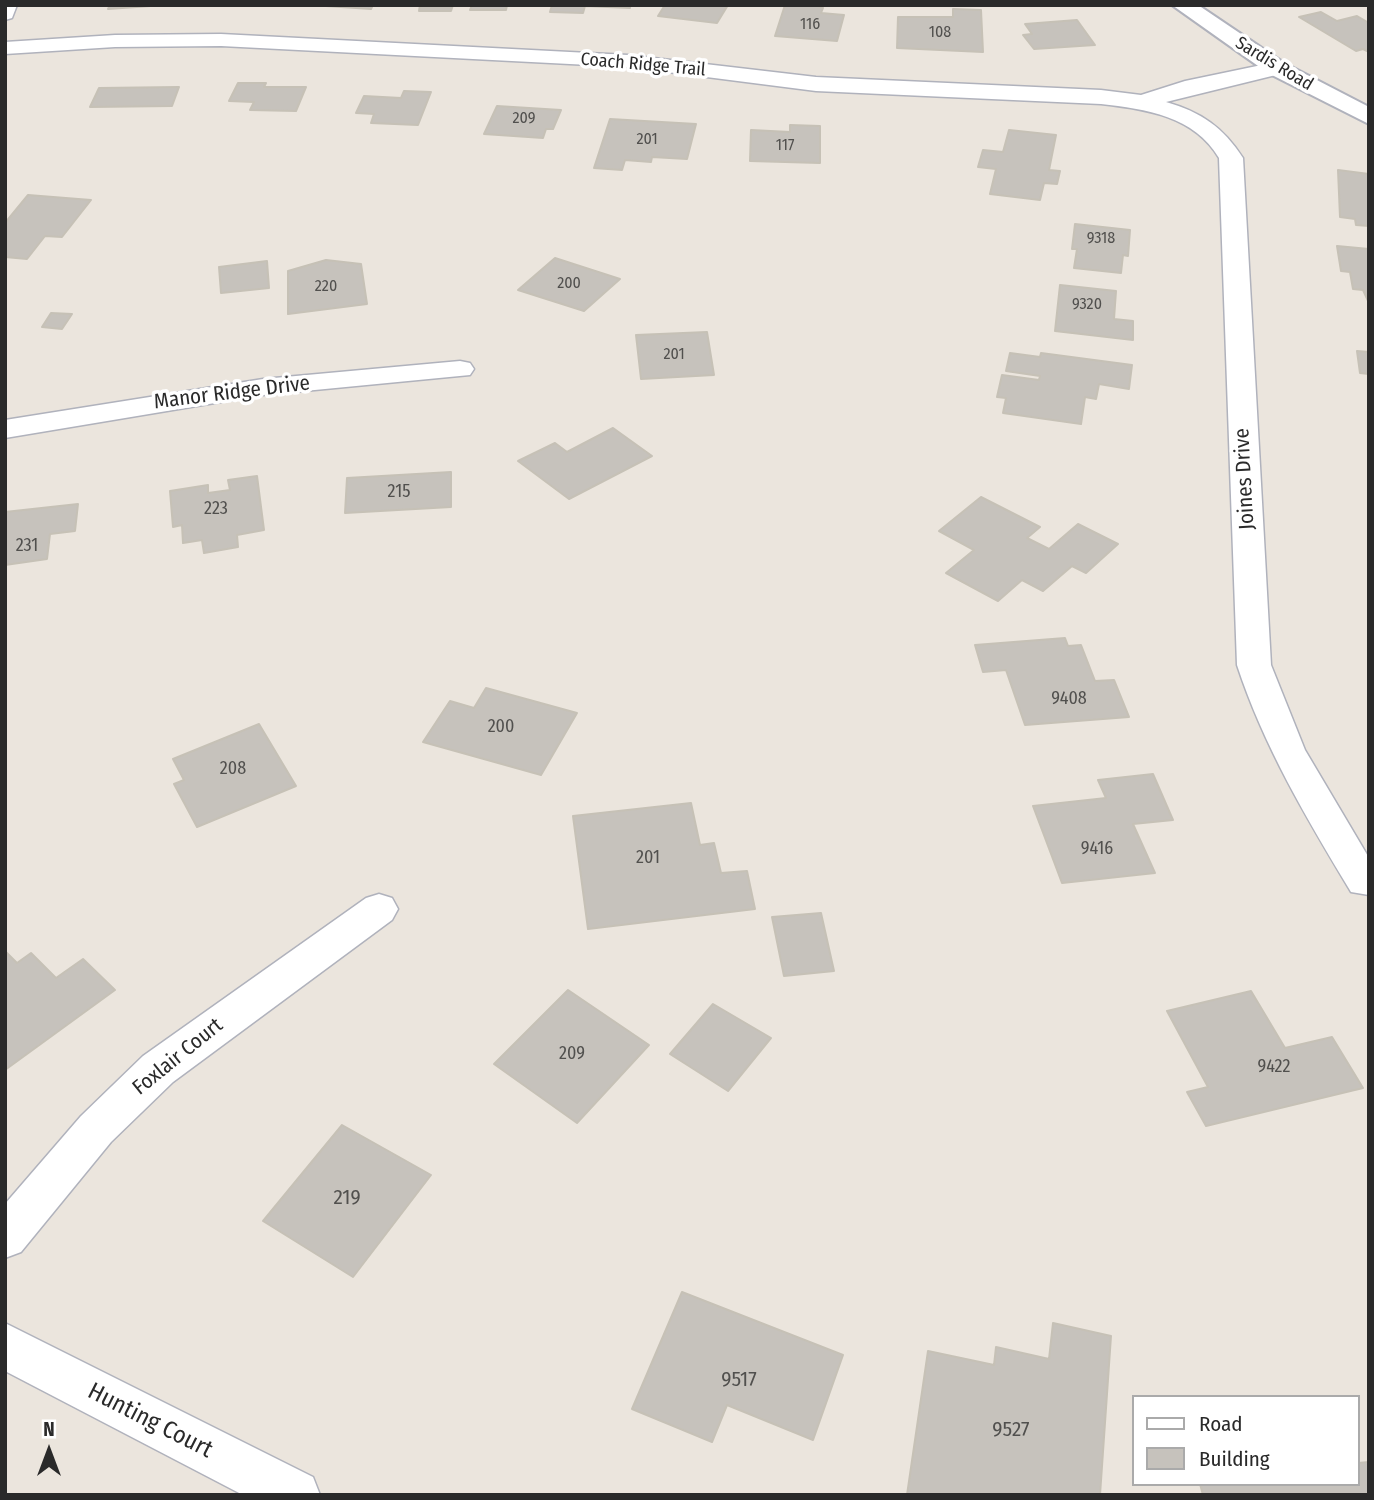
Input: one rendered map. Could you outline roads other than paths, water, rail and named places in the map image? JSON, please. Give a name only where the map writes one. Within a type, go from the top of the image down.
[{"type":"main road","name":"Sardis Road","points":[[1182,5],[1276,68],[1369,117]]},
{"type":"street","points":[[5,14],[7,5]]},
{"type":"street","name":"Coach Ridge Trail","points":[[5,48],[115,41],[221,40],[628,61],[816,84],[1101,97],[1142,102],[1193,86],[1276,68]]},
{"type":"street","name":"Joines Drive","points":[[1142,102],[1187,114],[1223,142],[1231,158],[1254,665],[1263,698],[1281,738],[1364,882]]},
{"type":"street","name":"Manor Ridge Drive","points":[[5,429],[263,387],[460,369]]},
{"type":"street","name":"Foxlair Court","points":[[5,1237],[96,1129],[158,1069],[379,909]]},
{"type":"street","name":"Hunting Court","points":[[5,1346],[295,1495]]}]
